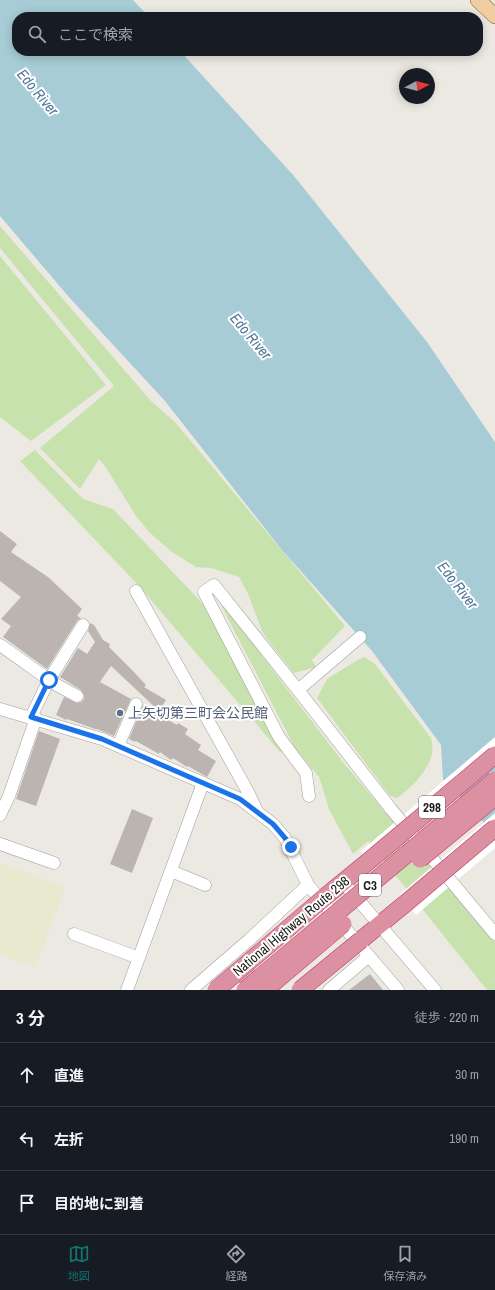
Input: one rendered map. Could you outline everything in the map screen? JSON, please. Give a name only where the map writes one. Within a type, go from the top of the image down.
[{"type":"highway","name":"National Highway Route 298","points":[[216,990],[495,755]]},
{"type":"highway","name":"C3","points":[[245,990],[495,780]]},
{"type":"highway","name":"C3","points":[[265,990],[495,797]]},
{"type":"highway","points":[[300,990],[495,828]]},
{"type":"main road","points":[[478,0],[495,16]]},
{"type":"street","points":[[309,796],[306,773],[279,737],[204,592],[214,585],[391,809],[495,934]]},
{"type":"street","points":[[136,591],[248,792],[258,813]]},
{"type":"street","points":[[0,815],[3,800],[33,717],[49,680],[83,625]]},
{"type":"street","points":[[298,690],[360,637]]},
{"type":"street","points":[[0,645],[49,680],[77,696]]},
{"type":"street","points":[[118,746],[136,704]]},
{"type":"street","points":[[0,708],[86,733],[240,799],[273,824],[285,838],[291,847],[308,885],[398,990]]},
{"type":"street","points":[[127,990],[203,783]]},
{"type":"street","points":[[0,844],[54,863]]},
{"type":"street","points":[[171,871],[205,885]]},
{"type":"street","points":[[343,882],[435,990]]},
{"type":"street","points":[[191,990],[250,939],[308,885]]},
{"type":"street","points":[[74,934],[139,958]]},
{"type":"street","points":[[329,990],[369,956]]},
{"type":"green space","points":[[0,226],[151,401],[175,422],[345,626],[312,660],[316,667],[294,673],[262,631],[248,594],[239,577],[211,568],[196,567],[172,552],[149,532],[136,516],[105,466],[99,459],[80,489],[40,448],[114,386],[0,248]]},
{"type":"green space","points":[[0,256],[106,385],[31,441],[0,417]]},
{"type":"green space","points":[[35,450],[83,499],[113,509],[203,604],[282,751],[280,752],[140,587],[20,461]]},
{"type":"green space","points":[[224,606],[342,761],[495,942],[495,990],[487,990],[368,841],[353,854],[329,809],[319,777],[295,748],[222,607]]},
{"type":"green space","points":[[364,657],[375,664],[431,738],[432,752],[427,766],[423,773],[408,790],[397,798],[390,796],[317,698],[327,679]]},
{"type":"green space","points":[[0,863],[66,887],[35,967],[0,955]]},
{"type":"water","name":"Edo River","points":[[0,0],[133,0],[144,12],[12,12],[12,56],[185,56],[294,176],[427,342],[495,442],[495,835],[443,779],[441,745],[372,651],[282,550],[165,401],[68,296],[0,216]]},
{"type":"pier","points":[[495,737],[495,765],[375,866],[361,851]]},
{"type":"pier","points":[[495,813],[495,848],[416,915],[399,895]]},
{"type":"building","points":[[0,531],[17,544],[11,552],[48,577],[82,609],[77,616],[81,618],[77,621],[47,669],[3,637],[11,626],[1,619],[21,597],[0,581]]},
{"type":"building","points":[[90,623],[94,625],[103,640],[110,644],[109,647],[146,685],[144,687],[166,700],[159,711],[111,666],[100,682],[131,699],[114,736],[67,719],[66,720],[56,715],[64,697],[77,703],[84,699],[84,695],[81,690],[60,677],[78,648],[87,654],[95,642],[88,631]]},
{"type":"building","points":[[143,705],[177,725],[178,723],[188,729],[185,734],[201,745],[198,750],[216,761],[207,777],[173,758],[171,760],[160,752],[159,754],[136,741],[135,742],[129,739]]},
{"type":"building","points":[[39,731],[60,739],[36,806],[16,799]]},
{"type":"building","points":[[132,809],[153,818],[132,873],[110,864]]},
{"type":"building","points":[[370,974],[383,990],[349,990]]},
{"type":"place","name":"上矢切第三町会公民館","points":[[120,713]]},
{"type":"route","points":[[49,680],[31,717],[102,739],[240,799],[273,824],[291,847]]}]
